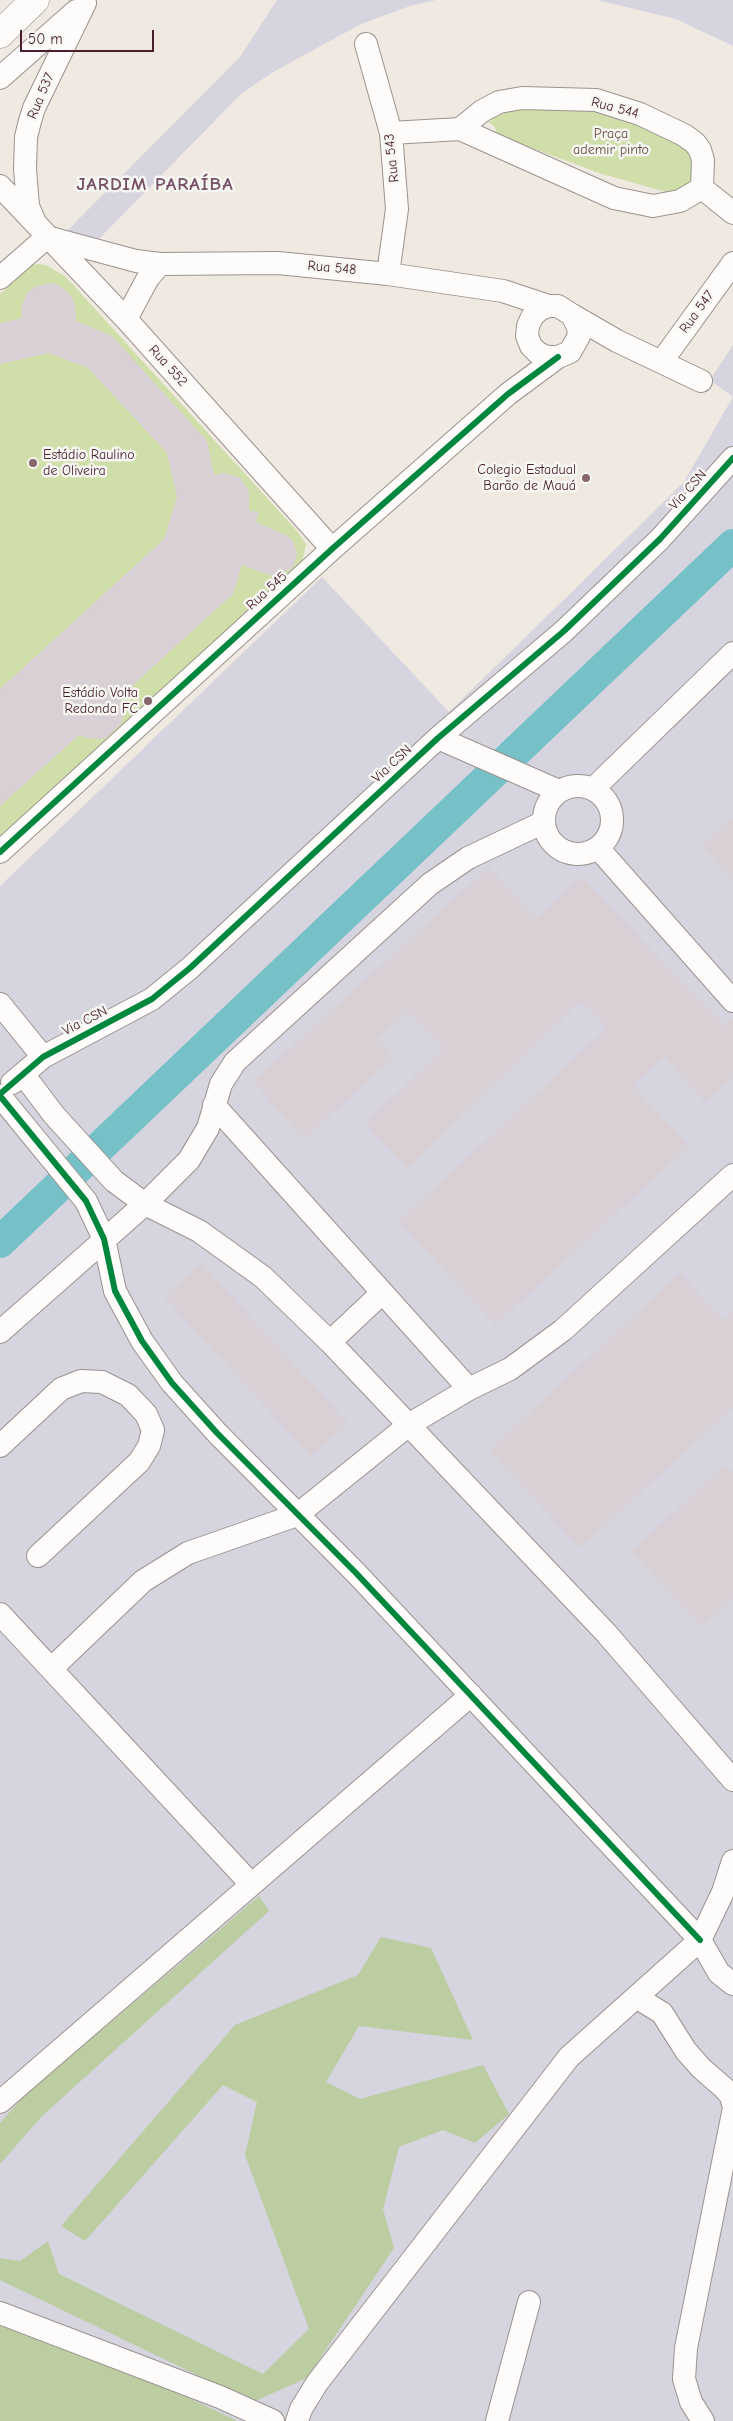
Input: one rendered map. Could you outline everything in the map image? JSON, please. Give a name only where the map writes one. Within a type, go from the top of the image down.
[{"type":"main road","points":[[0,34],[35,0]]},
{"type":"street","name":"Rua 537","points":[[0,78],[86,1]]},
{"type":"street","name":"Rua 537","points":[[41,231],[28,206],[26,190],[25,153],[30,121],[34,108],[86,1]]},
{"type":"street","name":"Rua 543","points":[[366,44],[391,133],[397,209],[388,274]]},
{"type":"street","name":"Rua 544","points":[[460,129],[482,111],[499,102],[522,98],[596,100],[640,114],[684,135],[695,143],[700,150],[703,160],[702,188]]},
{"type":"street","points":[[391,133],[460,129],[614,198],[653,206],[680,200],[702,188],[733,213]]},
{"type":"street","name":"Rua 552","points":[[0,186],[126,319],[332,549]]},
{"type":"street","name":"Rua 548","points":[[41,231],[136,261],[160,264],[278,263],[388,274],[502,291],[548,306]]},
{"type":"street","points":[[0,278],[41,231]]},
{"type":"street","name":"Rua 547","points":[[662,361],[733,263]]},
{"type":"street","points":[[126,319],[148,278],[160,264]]},
{"type":"street","points":[[502,291],[516,306],[538,353],[547,357],[566,352],[593,340],[617,341]]},
{"type":"street","points":[[530,336],[532,317],[539,310],[548,306],[558,306],[617,341],[701,381]]},
{"type":"street","points":[[566,352],[579,336],[578,327],[572,314]]},
{"type":"street","name":"Rua 545","points":[[508,394],[520,378],[530,336]]},
{"type":"street","name":"Rua 545","points":[[0,852],[332,549],[508,394],[566,352]]},
{"type":"street","name":"Via CSN","points":[[0,1095],[43,1057],[152,999],[190,968],[438,738],[564,631],[660,539],[733,458]]},
{"type":"street","points":[[593,789],[733,653]]},
{"type":"street","points":[[438,738],[559,792]]},
{"type":"street","points":[[582,786],[593,789],[603,796],[609,806],[612,817],[611,829],[606,840],[598,848],[587,853],[575,854],[563,850],[551,838],[544,822],[550,800],[559,792],[570,787],[582,786]]},
{"type":"street","points":[[0,1332],[145,1204],[189,1160],[208,1128],[221,1084],[235,1062],[430,884],[468,858],[544,822]]},
{"type":"street","points":[[598,848],[733,1001]]},
{"type":"street","points":[[0,1004],[43,1057]]},
{"type":"street","points":[[23,1074],[54,1115],[114,1181],[145,1204],[198,1231],[263,1277],[330,1342],[410,1424],[606,1634],[733,1780]]},
{"type":"street","points":[[0,1095],[86,1201],[104,1239],[115,1291],[142,1341],[172,1383],[296,1515],[356,1573],[700,1940],[719,1973],[733,1984]]},
{"type":"street","points":[[214,1105],[469,1390]]},
{"type":"street","points":[[51,1668],[143,1581],[188,1553],[296,1515],[410,1424],[510,1369],[563,1330],[733,1175]]},
{"type":"street","points":[[330,1342],[382,1293]]},
{"type":"street","points":[[0,1446],[61,1389],[81,1381],[102,1382],[128,1395],[146,1414],[153,1430],[149,1446],[139,1462],[38,1556]]},
{"type":"street","points":[[0,1614],[251,1884]]},
{"type":"street","points":[[0,2102],[471,1695]]},
{"type":"street","points":[[297,2421],[301,2409],[317,2383],[569,2057],[700,1940],[723,1892],[733,1861]]},
{"type":"street","points":[[636,1997],[662,2013],[686,2051],[701,2068],[732,2096],[733,2104]]},
{"type":"street","points":[[703,2421],[691,2402],[684,2379],[686,2348],[733,2113]]},
{"type":"street","points":[[502,2418],[529,2302]]},
{"type":"street","points":[[0,2313],[220,2397],[273,2421]]},
{"type":"shaded area","points":[[277,0],[436,0],[410,6],[361,24],[273,72],[241,94],[93,245],[64,234],[240,57]]},
{"type":"shaded area","points":[[597,0],[733,0],[733,46],[676,19]]},
{"type":"shaded area","points":[[733,345],[733,397],[710,380]]},
{"type":"shaded area","points":[[733,397],[733,2421],[0,2421],[0,886],[322,577],[449,712],[684,482]]},
{"type":"green space","name":"Praça ademir pinto","points":[[596,101],[698,148],[693,185],[684,197],[602,174],[513,141],[497,133],[494,126],[487,121],[492,121],[487,110]]},
{"type":"green space","points":[[31,265],[46,265],[66,277],[297,531],[306,544],[302,563],[0,837],[0,294]]},
{"type":"green space","points":[[259,1896],[269,1911],[42,2116],[0,2164],[0,2123],[24,2096]]},
{"type":"green space","points":[[381,1937],[431,1948],[473,2040],[359,2026],[326,2082],[360,2099],[483,2065],[509,2114],[475,2143],[443,2130],[399,2147],[383,2209],[394,2248],[307,2378],[253,2402],[0,2280],[0,2258],[20,2261],[48,2241],[59,2274],[263,2374],[309,2329],[245,2155],[257,2102],[223,2085],[85,2241],[61,2226],[235,2025],[358,1975]]},
{"type":"green space","points":[[0,2309],[148,2379],[238,2421],[0,2421]]},
{"type":"building","points":[[50,283],[59,285],[71,296],[75,304],[76,321],[112,336],[207,441],[214,475],[225,473],[240,478],[249,491],[249,510],[259,513],[256,522],[288,536],[293,541],[297,554],[293,567],[280,575],[272,576],[242,565],[233,594],[121,696],[124,713],[121,724],[106,738],[87,738],[79,735],[0,806],[0,689],[164,539],[177,497],[167,453],[88,368],[49,353],[0,364],[0,323],[22,318],[21,308],[27,293],[34,287]]},
{"type":"building","points":[[733,817],[733,880],[701,846]]},
{"type":"building","points":[[489,867],[537,919],[581,877],[724,1025],[733,1018],[733,1077],[704,1102],[664,1056],[633,1086],[689,1146],[495,1325],[399,1221],[607,1028],[581,1001],[408,1168],[365,1124],[444,1048],[408,1011],[378,1039],[394,1057],[304,1139],[253,1082]]},
{"type":"building","points":[[201,1263],[348,1423],[311,1456],[164,1297]]},
{"type":"building","points":[[680,1273],[723,1320],[733,1311],[733,1408],[580,1548],[489,1450]]},
{"type":"building","points":[[726,1464],[733,1472],[733,1598],[702,1627],[631,1552]]},
{"type":"waterway","points":[[0,1242],[733,545]]},
{"type":"cycle path","points":[[0,852],[332,549],[508,394],[558,357]]},
{"type":"cycle path","points":[[0,1094],[43,1057],[152,999],[190,968],[438,738],[564,631],[660,539],[733,458]]},
{"type":"cycle path","points":[[0,1096],[86,1201],[104,1239],[115,1291],[142,1341],[172,1383],[217,1433],[356,1573],[700,1940]]},
{"type":"place","name":"Estádio Raulino de Oliveira","points":[[33,463]]},
{"type":"place","name":"Colegio Estadual Barão de Mauá","points":[[586,478]]},
{"type":"place","name":"Estádio Volta Redonda FC","points":[[148,701]]},
{"type":"district","name":"JARDIM PARAÍBA","points":[[155,185]]}]
